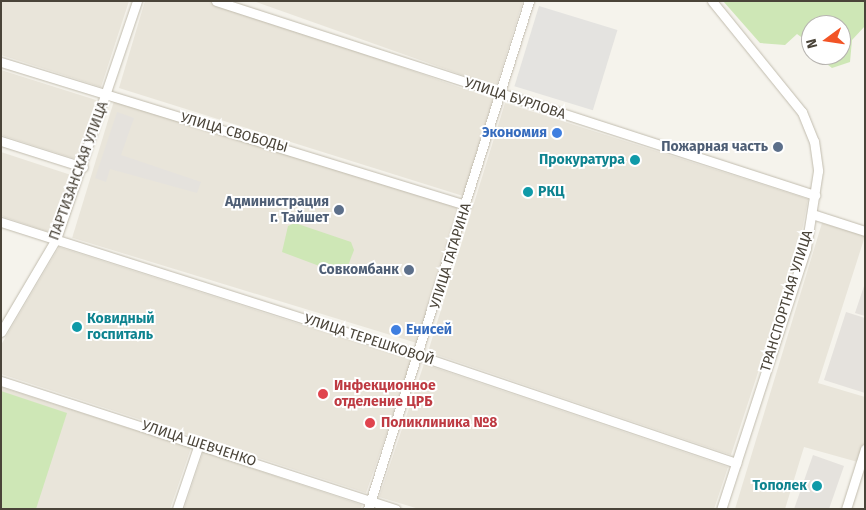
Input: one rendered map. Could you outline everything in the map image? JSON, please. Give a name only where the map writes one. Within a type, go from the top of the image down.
[{"type":"street","name":"ПАРТИЗАНСКАЯ УЛИЦА","points":[[1,332],[56,240],[83,167],[137,1]]},
{"type":"street","name":"УЛИЦА БУРЛОВА","points":[[216,1],[501,95],[815,195]]},
{"type":"street","name":"УЛИЦА ГАГАРИНА","points":[[369,505],[420,356],[529,1]]},
{"type":"street","name":"ТРАНСПОРТНАЯ УЛИЦА","points":[[712,1],[802,112],[814,141],[815,195],[806,248],[721,509]]},
{"type":"street","name":"УЛИЦА СВОБОДЫ","points":[[1,62],[106,96],[467,205]]},
{"type":"street","points":[[1,141],[83,167]]},
{"type":"street","points":[[812,214],[865,231]]},
{"type":"street","name":"УЛИЦА ТЕРЕШКОВОЙ","points":[[1,222],[420,356],[736,463]]},
{"type":"street","name":"УЛИЦА ШЕВЧЕНКО","points":[[1,380],[199,444],[369,505],[396,509]]},
{"type":"street","points":[[177,509],[199,444]]},
{"type":"street","points":[[846,509],[865,449]]},
{"type":"shaded area","points":[[1,1],[129,1],[101,87],[1,55]]},
{"type":"shaded area","points":[[145,1],[213,1],[493,99],[463,196],[119,88]]},
{"type":"shaded area","points":[[253,1],[523,1],[496,87]]},
{"type":"shaded area","points":[[539,6],[617,30],[593,110],[514,86]]},
{"type":"shaded area","points":[[1,70],[96,100],[79,160],[1,135]]},
{"type":"shaded area","points":[[114,101],[460,207],[418,344],[72,238]]},
{"type":"shaded area","points":[[505,103],[808,199],[799,247],[731,455],[428,352]]},
{"type":"shaded area","points":[[117,112],[134,118],[121,155],[201,182],[197,193],[110,169],[106,182],[95,178]]},
{"type":"shaded area","points":[[1,152],[74,176],[52,233],[1,216]]},
{"type":"shaded area","points":[[822,223],[865,236],[818,383],[865,397],[865,464],[804,447],[785,509],[735,509]]},
{"type":"shaded area","points":[[59,247],[412,360],[366,493],[1,374],[1,345]]},
{"type":"shaded area","points":[[865,283],[865,316],[855,313]]},
{"type":"shaded area","points":[[846,312],[865,318],[865,393],[824,380]]},
{"type":"shaded area","points":[[424,364],[728,467],[714,509],[419,509],[379,497]]},
{"type":"shaded area","points":[[1,387],[191,448],[170,509],[1,509]]},
{"type":"shaded area","points":[[203,452],[362,505],[361,509],[184,509]]},
{"type":"shaded area","points":[[813,455],[844,466],[829,509],[794,509]]},
{"type":"green space","points":[[723,1],[865,1],[865,26],[852,40],[851,51],[851,15],[801,15],[801,37],[797,34],[785,45],[760,43]]},
{"type":"green space","points":[[828,65],[841,65],[832,68]]},
{"type":"green space","points":[[295,223],[351,242],[354,250],[346,271],[338,273],[282,252],[288,226]]},
{"type":"green space","points":[[1,391],[67,413],[36,509],[1,509]]},
{"type":"place","name":"Экономия","points":[[557,133]]},
{"type":"place","name":"Пожарная часть","points":[[778,147]]},
{"type":"place","name":"Прокуратура","points":[[635,160]]},
{"type":"place","name":"РКЦ","points":[[528,192]]},
{"type":"place","name":"Администрация г. Тайшет","points":[[339,210]]},
{"type":"place","name":"Совкомбанк","points":[[409,270]]},
{"type":"place","name":"Ковидный госпиталь","points":[[77,327]]},
{"type":"place","name":"Енисей","points":[[396,330]]},
{"type":"place","name":"Инфекционное отделение ЦРБ","points":[[323,394]]},
{"type":"place","name":"Поликлиника №8","points":[[370,423]]},
{"type":"place","name":"Тополек","points":[[817,486]]}]
